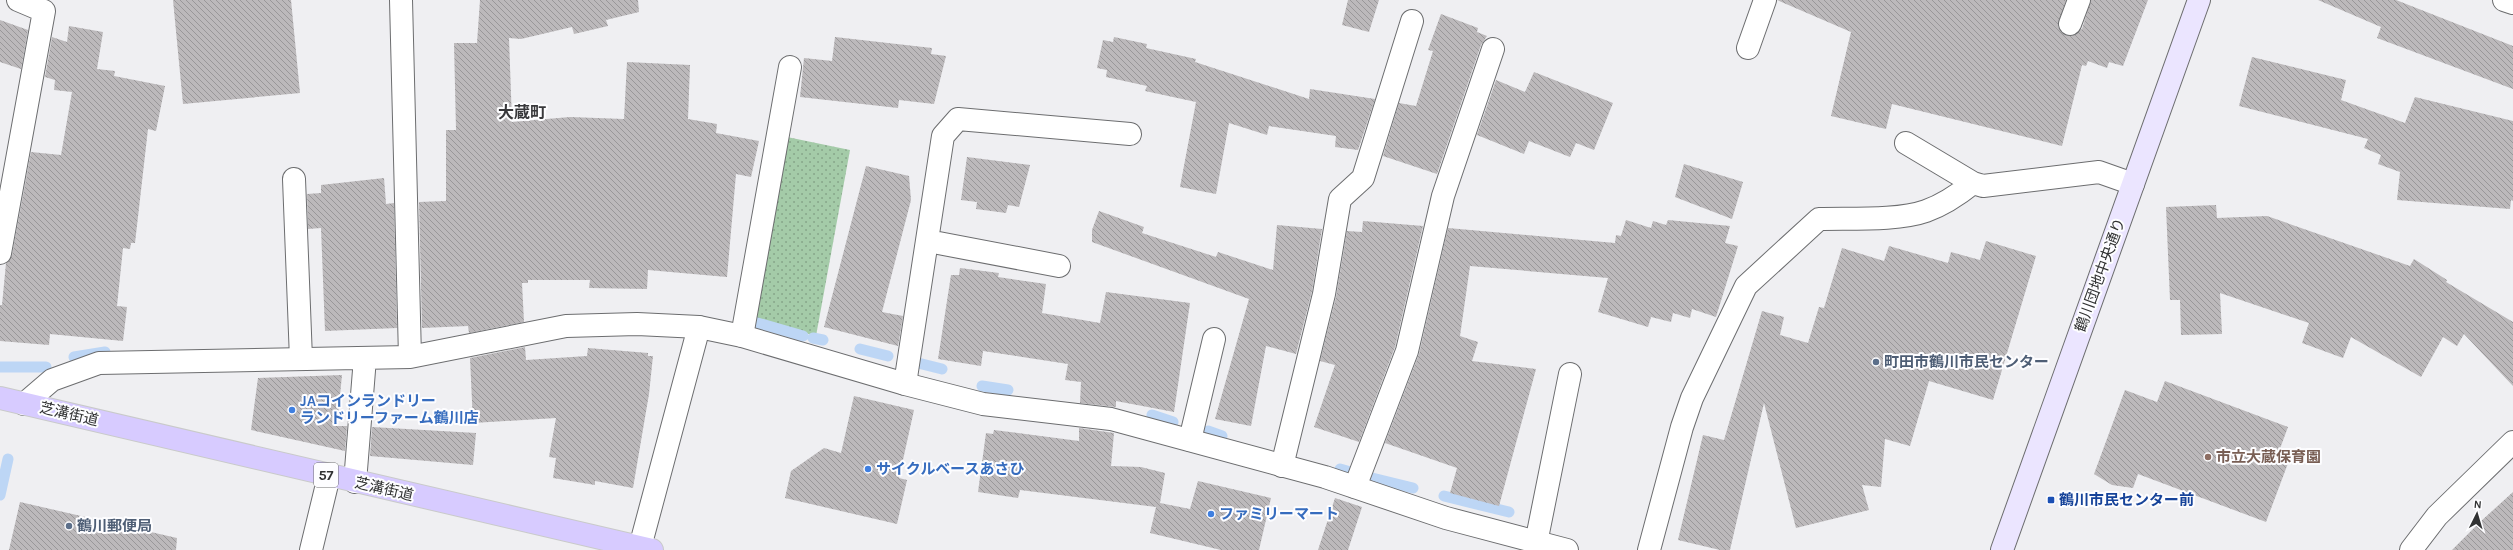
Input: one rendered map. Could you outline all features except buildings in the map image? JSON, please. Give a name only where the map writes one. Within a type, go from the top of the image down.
[{"type":"main road","name":"芝溝街道","points":[[0,398],[354,482],[646,549]]},
{"type":"street","points":[[0,253],[44,11],[18,0]]},
{"type":"street","points":[[401,0],[410,357]]},
{"type":"street","points":[[1748,48],[1765,0]]},
{"type":"street","points":[[2070,24],[2079,0]]},
{"type":"street","name":"鶴川団地中央通り","points":[[2002,550],[2199,0]]},
{"type":"street","points":[[2504,0],[2513,3]]},
{"type":"street","points":[[1282,466],[1324,294],[1340,199],[1363,178],[1412,20]]},
{"type":"street","points":[[1355,487],[1408,351],[1443,196],[1493,49]]},
{"type":"street","points":[[742,336],[790,67]]},
{"type":"street","points":[[905,384],[943,136],[958,119],[1130,134]]},
{"type":"street","points":[[1906,143],[1973,183],[1983,186],[2099,172],[2133,184]]},
{"type":"street","points":[[294,178],[301,359]]},
{"type":"street","points":[[1649,550],[1682,427],[1692,398],[1746,286],[1819,219],[1905,216],[1925,212],[1953,198],[1973,183]]},
{"type":"street","points":[[928,241],[1059,266]]},
{"type":"street","points":[[24,404],[52,380],[99,363],[410,357],[566,326],[637,324],[699,327],[742,336],[905,384],[983,404],[1111,419],[1355,487],[1446,518],[1567,550]]},
{"type":"street","points":[[646,549],[699,327]]},
{"type":"street","points":[[1190,440],[1214,339]]},
{"type":"street","points":[[354,482],[365,358]]},
{"type":"street","points":[[1536,543],[1570,374]]},
{"type":"street","points":[[2411,550],[2437,516],[2513,442]]},
{"type":"street","points":[[311,550],[329,476]]},
{"type":"green space","points":[[787,137],[850,150],[816,336],[754,320]]},
{"type":"waterway","points":[[754,322],[803,336]]},
{"type":"waterway","points":[[813,338],[823,340]]},
{"type":"waterway","points":[[860,349],[888,356]]},
{"type":"waterway","points":[[74,357],[105,352]]},
{"type":"waterway","points":[[918,363],[942,369]]},
{"type":"waterway","points":[[0,367],[46,367]]},
{"type":"waterway","points":[[982,386],[1008,390]]},
{"type":"waterway","points":[[1152,415],[1173,422]]},
{"type":"waterway","points":[[1208,431],[1222,436]]},
{"type":"waterway","points":[[0,495],[8,459]]},
{"type":"waterway","points":[[1340,469],[1354,473]]},
{"type":"waterway","points":[[1368,477],[1413,488]]},
{"type":"waterway","points":[[1444,496],[1509,512]]},
{"type":"place","name":"町田市鶴川市民センター","points":[[1876,362]]},
{"type":"place","name":"JAコインランドリー ランドリーファーム鶴川店","points":[[292,410]]},
{"type":"place","name":"市立大蔵保育園","points":[[2208,457]]},
{"type":"place","name":"サイクルベースあさひ","points":[[868,469]]},
{"type":"place","name":"鶴川市民センター前","points":[[2051,500]]},
{"type":"place","name":"ファミリーマート","points":[[1211,514]]},
{"type":"place","name":"鶴川郵便局","points":[[69,526]]},
{"type":"district","name":"大蔵町","points":[[522,112]]}]
